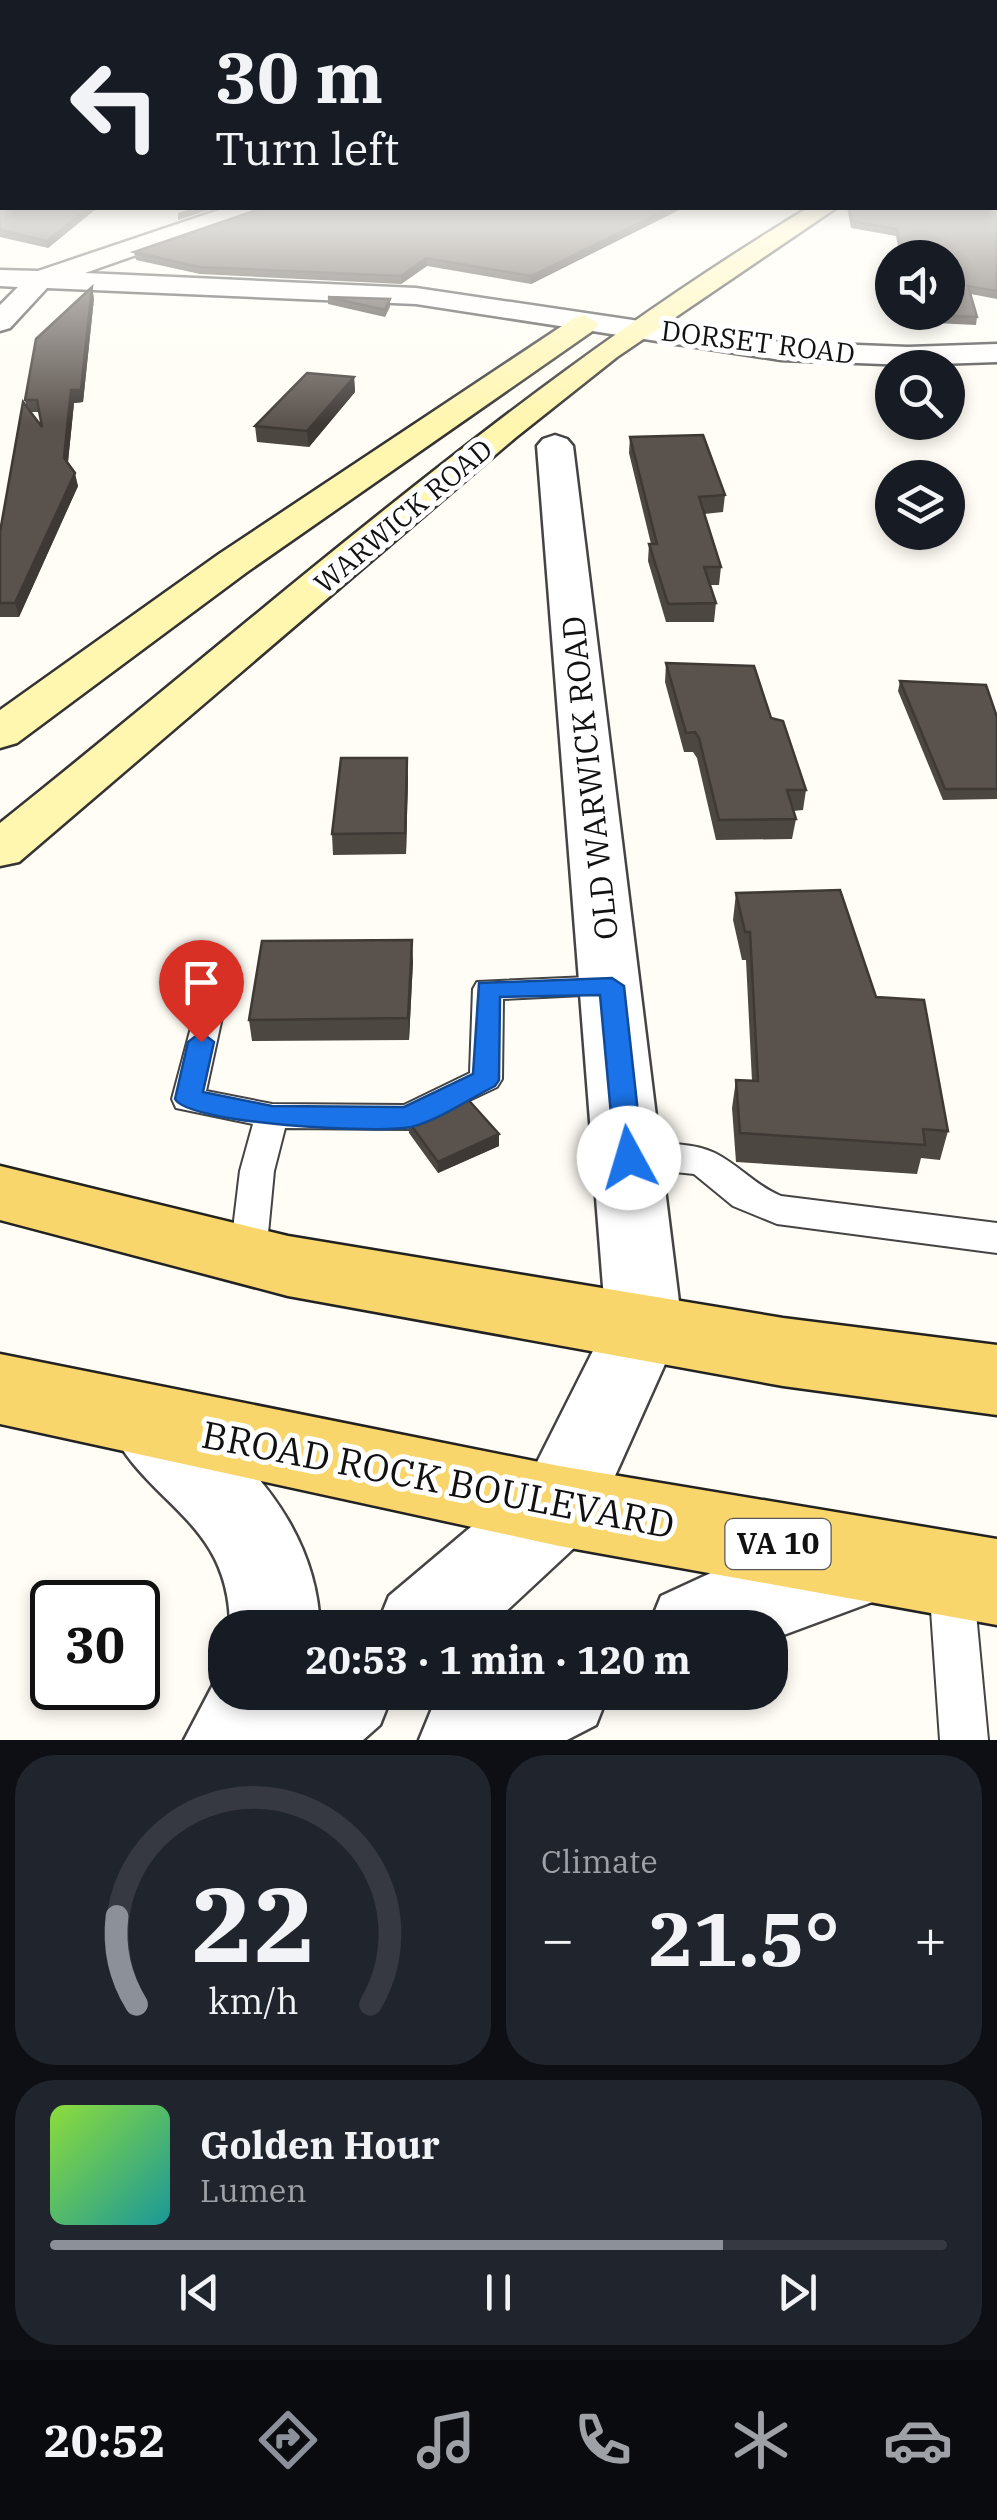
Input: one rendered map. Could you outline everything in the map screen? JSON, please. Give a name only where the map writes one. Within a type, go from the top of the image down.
[{"type":"main road","name":"WARWICK ROAD","points":[[0,733],[232,563],[590,320],[682,262]]},
{"type":"main road","name":"WARWICK ROAD","points":[[0,850],[579,369],[733,262]]},
{"type":"main road","points":[[0,1193],[288,1266],[784,1352],[997,1380]]},
{"type":"main road","name":"BROAD ROCK BOULEVARD","points":[[0,1388],[559,1506],[939,1572]]},
{"type":"street","points":[[0,322],[40,280],[91,262]]},
{"type":"street","name":"DORSET ROAD","points":[[0,278],[416,296],[780,351],[997,353]]},
{"type":"street","name":"OLD WARWICK ROAD","points":[[554,446],[644,1326]]},
{"type":"street","points":[[442,1610],[559,1506],[644,1326]]},
{"type":"street","points":[[147,1422],[244,1522],[266,1559],[273,1610]]},
{"type":"street","points":[[731,1610],[939,1572]]},
{"type":"street","points":[[232,1740],[250,1710]]},
{"type":"street","points":[[292,1740],[326,1710]]},
{"type":"street","points":[[467,1740],[527,1710]]},
{"type":"lane","points":[[208,1013],[188,1099],[272,1116],[408,1118],[486,1080],[488,989],[612,986]]},
{"type":"lane","points":[[248,1254],[257,1171],[272,1116]]},
{"type":"lane","points":[[629,1158],[674,1156],[704,1163],[746,1196],[777,1210],[997,1238]]},
{"type":"lane","points":[[939,1572],[964,1740]]},
{"type":"building","points":[[178,262],[420,262],[401,276],[199,267]]},
{"type":"building","points":[[450,262],[559,262],[531,276]]},
{"type":"building","points":[[965,262],[997,262],[997,291],[968,286],[977,317],[965,316]]},
{"type":"building","points":[[92,287],[81,390],[71,390],[64,458],[75,473],[15,603],[0,603],[0,532],[23,402],[42,427],[37,400],[25,400],[36,339]]},
{"type":"building","points":[[328,297],[390,299],[385,310]]},
{"type":"building","points":[[307,373],[354,377],[307,431],[255,426]]},
{"type":"building","points":[[703,435],[725,495],[699,497],[721,567],[704,567],[716,603],[668,604],[649,544],[657,544],[630,437]]},
{"type":"building","points":[[666,663],[754,666],[771,718],[783,721],[806,790],[787,790],[796,819],[719,820],[699,738],[695,732],[686,733]]},
{"type":"building","points":[[900,681],[986,685],[997,717],[997,789],[945,789]]},
{"type":"building","points":[[341,758],[407,758],[405,833],[332,834]]},
{"type":"building","points":[[840,890],[876,997],[924,1000],[948,1131],[923,1129],[925,1145],[740,1133],[736,1080],[758,1081],[750,932],[745,932],[736,893]]},
{"type":"building","points":[[412,940],[408,1018],[249,1020],[262,941]]},
{"type":"building","points":[[464,1095],[499,1134],[438,1162],[408,1121]]},
{"type":"route","points":[[201,1042],[188,1099],[272,1116],[408,1118],[486,1080],[488,989],[612,986],[629,1158]]}]
